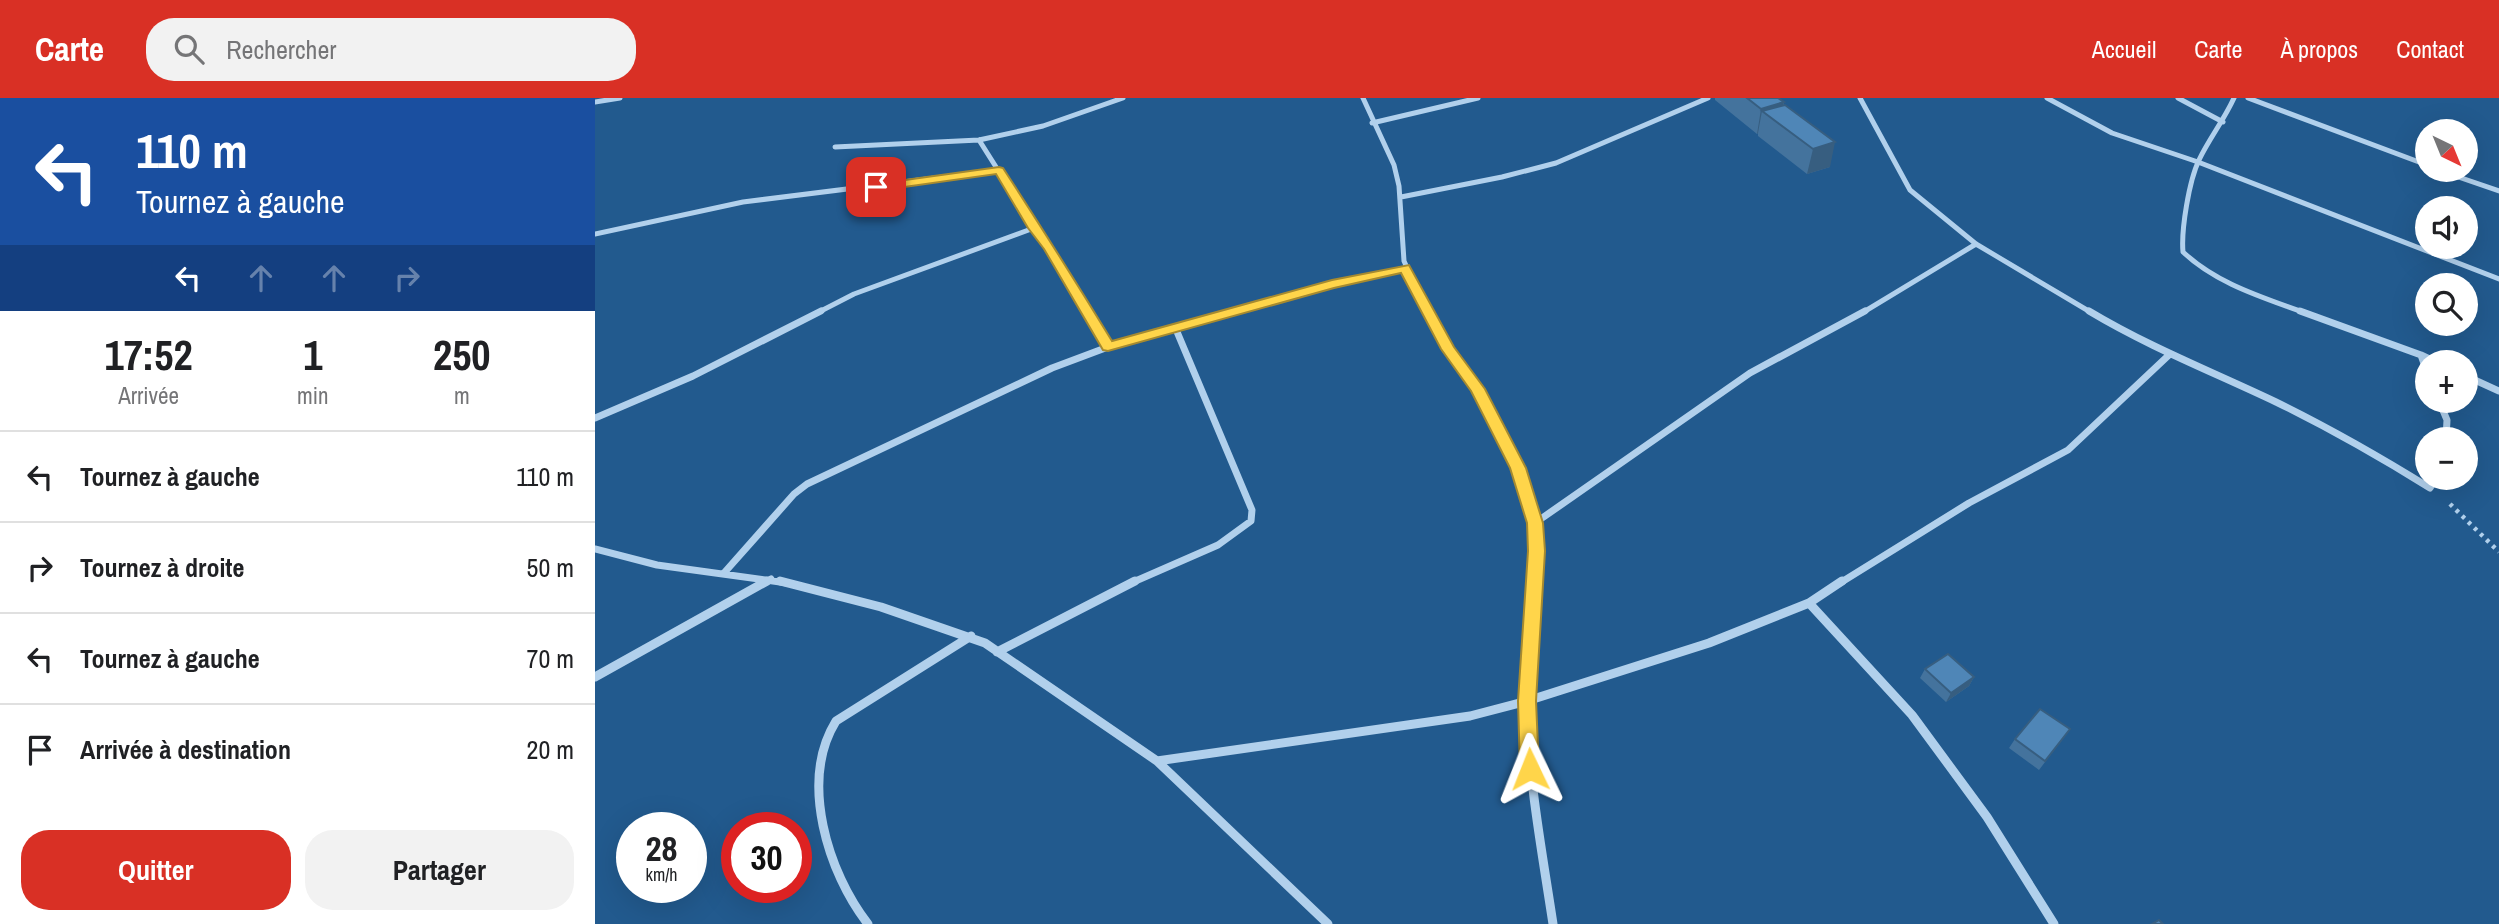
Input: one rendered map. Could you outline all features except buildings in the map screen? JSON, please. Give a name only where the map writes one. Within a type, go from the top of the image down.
[{"type":"street","points":[[595,102],[620,98]]},
{"type":"street","points":[[835,147],[979,140],[1043,126],[1123,98]]},
{"type":"street","points":[[1363,98],[1372,123],[1397,173],[1405,268],[1448,349],[1478,389],[1518,468],[1535,523],[1537,551],[1527,701],[1530,769],[1553,924]]},
{"type":"street","points":[[1372,123],[1478,98]]},
{"type":"street","points":[[1401,197],[1502,177],[1556,163],[1708,98]]},
{"type":"street","points":[[1860,98],[1910,190],[1976,244],[2058,295],[2170,354],[2276,402],[2368,450],[2415,479]]},
{"type":"street","points":[[2047,98],[2112,133],[2198,162],[2499,279]]},
{"type":"street","points":[[2178,98],[2223,122]]},
{"type":"street","points":[[2234,98],[2223,122],[2198,162],[2181,233],[2183,252],[2190,261],[2221,280],[2268,301],[2415,353]]},
{"type":"street","points":[[2248,98],[2415,161]]},
{"type":"street","points":[[979,140],[1108,346]]},
{"type":"street","points":[[595,234],[698,209],[763,199],[892,186],[999,170]]},
{"type":"street","points":[[2473,182],[2499,191]]},
{"type":"street","points":[[595,418],[693,376],[854,294],[1034,228]]},
{"type":"street","points":[[1535,523],[1750,373],[1891,297],[1976,244]]},
{"type":"street","points":[[724,573],[794,494],[807,484],[1052,369],[1108,346],[1332,284],[1405,268]]},
{"type":"street","points":[[997,652],[1110,592],[1218,545],[1251,521],[1252,510],[1175,327]]},
{"type":"street","points":[[1157,761],[1470,716],[1527,701],[1709,643],[1809,603],[1910,538],[2068,450],[2170,354]]},
{"type":"street","points":[[2478,381],[2499,391]]},
{"type":"street","points":[[595,549],[657,565],[771,579],[881,607],[971,636],[1157,761],[1328,924]]},
{"type":"street","points":[[595,677],[771,579]]},
{"type":"street","points":[[1809,603],[1912,715],[1987,817],[2054,924]]},
{"type":"street","points":[[868,924],[855,908],[837,874],[826,841],[820,799],[821,763],[829,732],[836,721],[971,636]]},
{"type":"path","points":[[2433,490],[2464,515],[2499,552]]},
{"type":"route","points":[[876,187],[999,170],[1108,346],[1332,284],[1405,268],[1448,349],[1478,389],[1518,468],[1535,523],[1537,551],[1527,701],[1530,769]]}]
